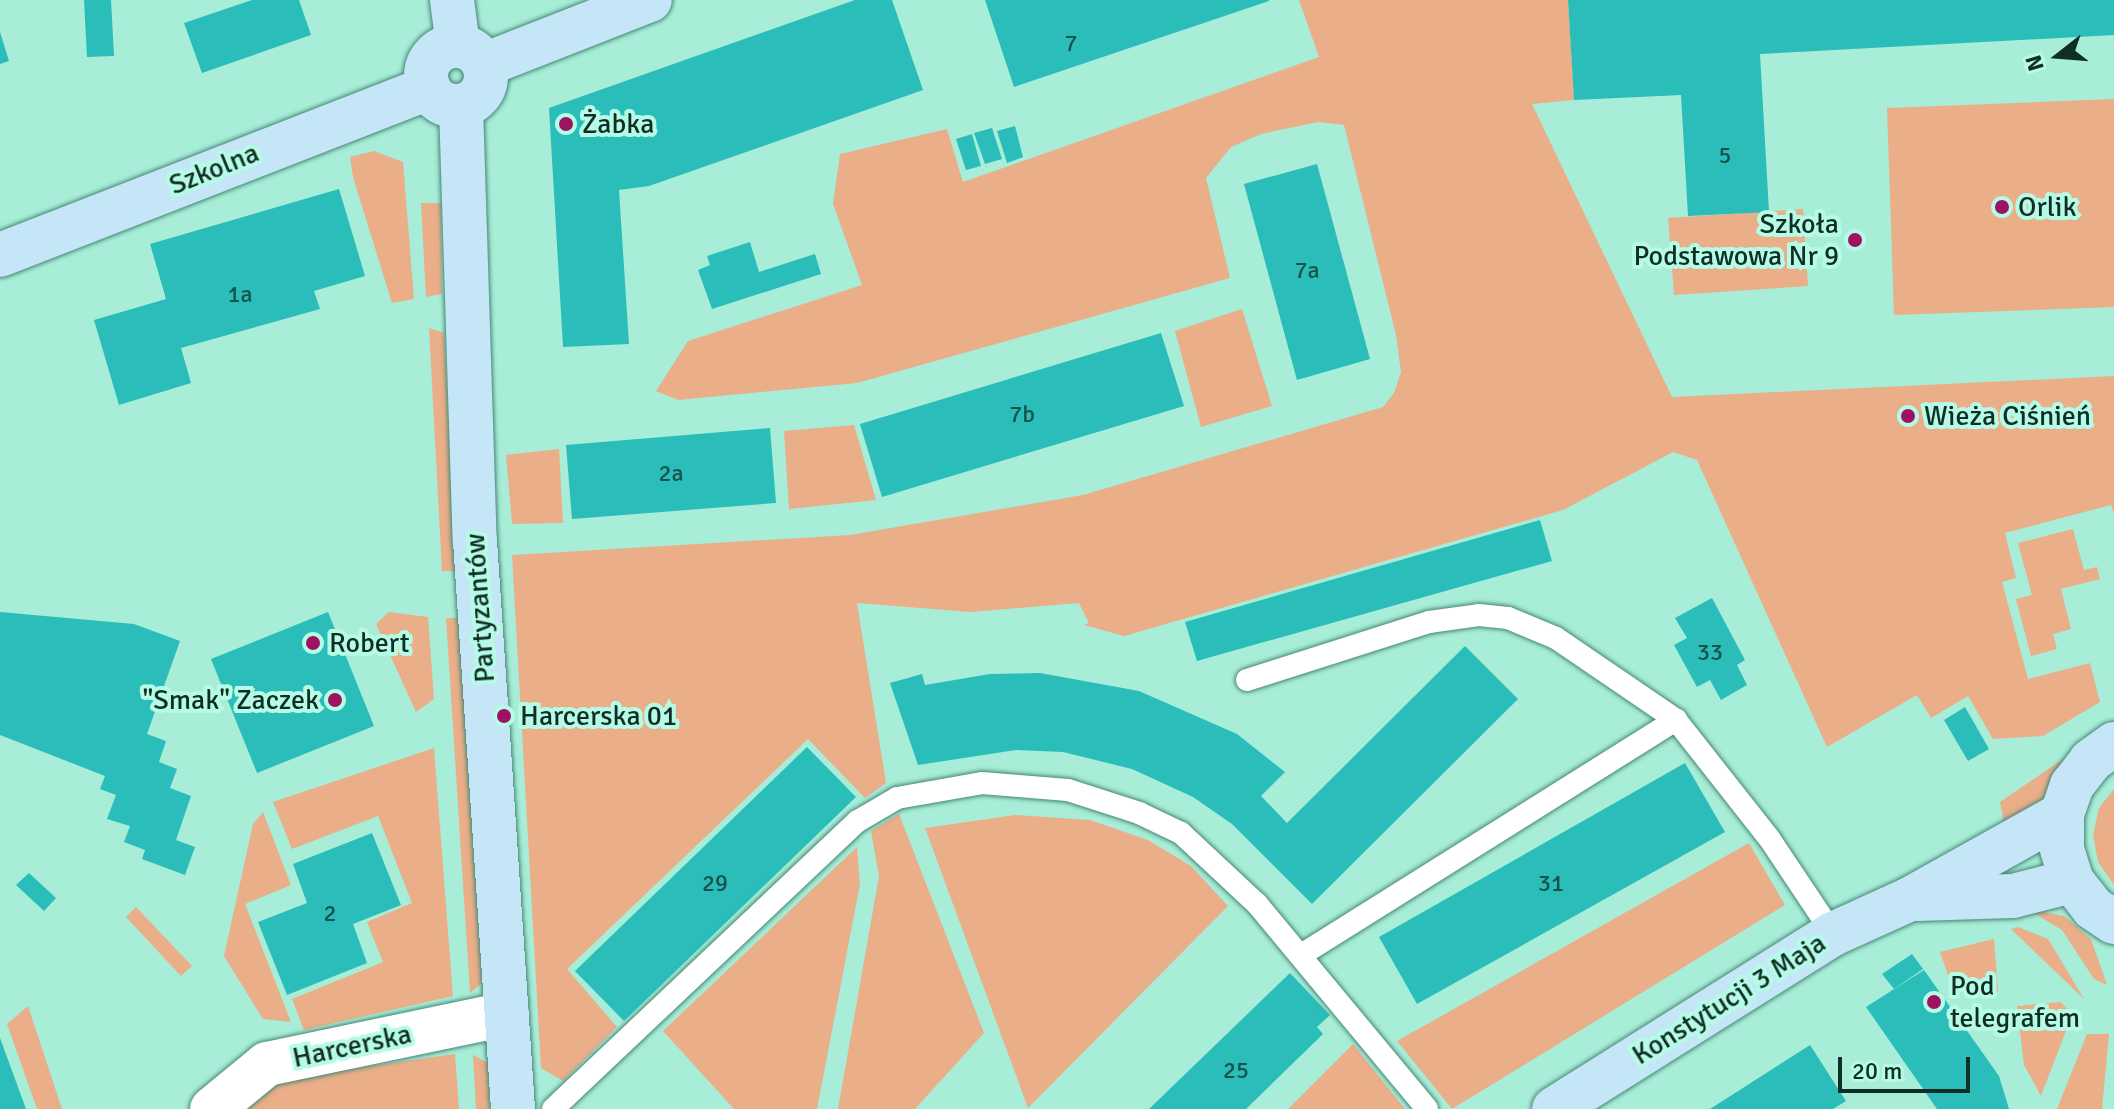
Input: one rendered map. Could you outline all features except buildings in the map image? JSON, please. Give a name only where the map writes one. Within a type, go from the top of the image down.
[{"type":"street","points":[[445,97],[483,91],[452,0]]},
{"type":"street","points":[[471,55],[650,0]]},
{"type":"street","name":"Szkolna","points":[[0,255],[445,97]]},
{"type":"street","name":"Partyzantów","points":[[445,97],[513,1109]]},
{"type":"street","points":[[2114,744],[2091,761],[2072,785],[2062,814],[2062,849],[2072,881],[2093,908],[2114,922]]},
{"type":"street","name":"Konstytucji 3 Maja","points":[[1554,1109],[1833,934],[1910,899],[2062,814]]},
{"type":"street","name":"Konstytucji 3 Maja","points":[[1910,899],[2013,896],[2072,881]]},
{"type":"street","name":"Harcerska","points":[[212,1109],[267,1064],[507,1014]]},
{"type":"lane","points":[[1247,680],[1429,622],[1479,615],[1508,618],[1556,638],[1676,720],[1769,838],[1833,934]]},
{"type":"lane","points":[[1301,955],[1676,720]]},
{"type":"lane","points":[[553,1109],[858,821],[913,792],[982,783],[1027,784],[1080,793],[1139,813],[1202,850],[1301,955],[1427,1109]]},
{"type":"shaded area","points":[[1299,0],[1568,0],[1574,100],[1532,104],[1672,397],[2114,376],[2114,514],[2111,505],[2005,533],[2016,578],[2002,582],[2028,679],[2090,663],[2100,702],[2043,736],[1993,739],[1968,696],[1931,718],[1917,695],[1827,747],[1697,460],[1673,452],[1563,510],[1124,636],[1084,625],[1089,623],[1079,603],[971,612],[857,603],[886,783],[865,798],[808,739],[567,969],[617,1027],[563,1081],[541,1068],[512,555],[850,535],[1083,495],[1383,407],[1394,393],[1401,372],[1396,335],[1344,125],[1318,122],[1261,134],[1231,147],[1206,178],[1230,278],[857,383],[678,400],[656,391],[688,341],[862,285],[833,204],[840,154],[947,129],[963,182],[1319,57]]},
{"type":"shaded area","name":"Orlik","points":[[2114,99],[2114,307],[1894,315],[1887,108]]},
{"type":"shaded area","points":[[374,151],[403,162],[414,299],[392,303],[353,177],[350,157]]},
{"type":"shaded area","points":[[421,203],[441,203],[442,294],[426,297]]},
{"type":"shaded area","points":[[1803,209],[1808,286],[1674,295],[1668,218]]},
{"type":"shaded area","points":[[1242,309],[1272,406],[1201,427],[1175,331]]},
{"type":"shaded area","points":[[429,328],[444,333],[457,571],[442,571]]},
{"type":"shaded area","points":[[854,425],[876,500],[789,509],[784,431]]},
{"type":"shaded area","points":[[559,449],[563,523],[512,524],[506,455]]},
{"type":"shaded area","points":[[2073,529],[2084,570],[2097,567],[2100,579],[2061,589],[2071,629],[2053,634],[2057,649],[2031,656],[2016,599],[2032,595],[2018,543]]},
{"type":"shaded area","points":[[389,612],[428,617],[434,699],[416,712],[376,624]]},
{"type":"shaded area","points":[[446,618],[459,618],[482,983],[470,993]]},
{"type":"shaded area","points":[[434,748],[453,996],[304,1030],[292,999],[383,962],[367,922],[412,903],[378,816],[292,849],[273,802]]},
{"type":"shaded area","points":[[2079,748],[2043,802],[2005,829],[2000,802]]},
{"type":"shaded area","points":[[2114,789],[2114,885],[2098,862],[2093,835],[2099,808]]},
{"type":"shaded area","points":[[263,812],[291,885],[245,904],[291,1022],[263,1019],[224,956],[253,824]]},
{"type":"shaded area","points":[[899,814],[984,1033],[915,1109],[838,1109],[879,876],[871,831]]},
{"type":"shaded area","points":[[1015,815],[1090,820],[1148,840],[1191,866],[1228,906],[1028,1108],[925,828]]},
{"type":"shaded area","points":[[1749,843],[1785,905],[1452,1109],[1397,1041]]},
{"type":"shaded area","points":[[857,847],[860,884],[817,1109],[734,1109],[663,1031]]},
{"type":"shaded area","points":[[136,907],[192,966],[181,976],[126,917]]},
{"type":"shaded area","points":[[2027,909],[2064,916],[2091,939],[2107,985],[2094,979],[2062,930]]},
{"type":"shaded area","points":[[2018,927],[2048,939],[2084,999],[2011,929]]},
{"type":"shaded area","points":[[1994,939],[1998,993],[1969,995],[1952,986],[1940,952]]},
{"type":"shaded area","points":[[2061,1002],[2072,1015],[2041,1096],[2024,1065],[2017,1006]]},
{"type":"shaded area","points":[[28,1006],[62,1109],[37,1109],[7,1024]]},
{"type":"shaded area","points":[[2087,1034],[2109,1034],[2102,1109],[2057,1109]]},
{"type":"shaded area","points":[[1353,1044],[1405,1109],[1288,1109]]},
{"type":"shaded area","points":[[455,1054],[459,1109],[236,1109],[266,1081]]},
{"type":"shaded area","points":[[473,1055],[488,1063],[490,1109],[476,1109]]},
{"type":"place","name":"Żabka","points":[[566,124]]},
{"type":"place","name":"Orlik","points":[[2002,207]]},
{"type":"place","name":"Szkoła Podstawowa Nr 9","points":[[1855,240]]},
{"type":"place","name":"Wieża Ciśnień","points":[[1908,416]]},
{"type":"place","name":"Robert","points":[[313,643]]},
{"type":"place","name":"\"Smak\" Zaczek","points":[[335,700]]},
{"type":"place","name":"Harcerska 01","points":[[504,716]]},
{"type":"place","name":"Pod telegrafem","points":[[1934,1002]]}]
